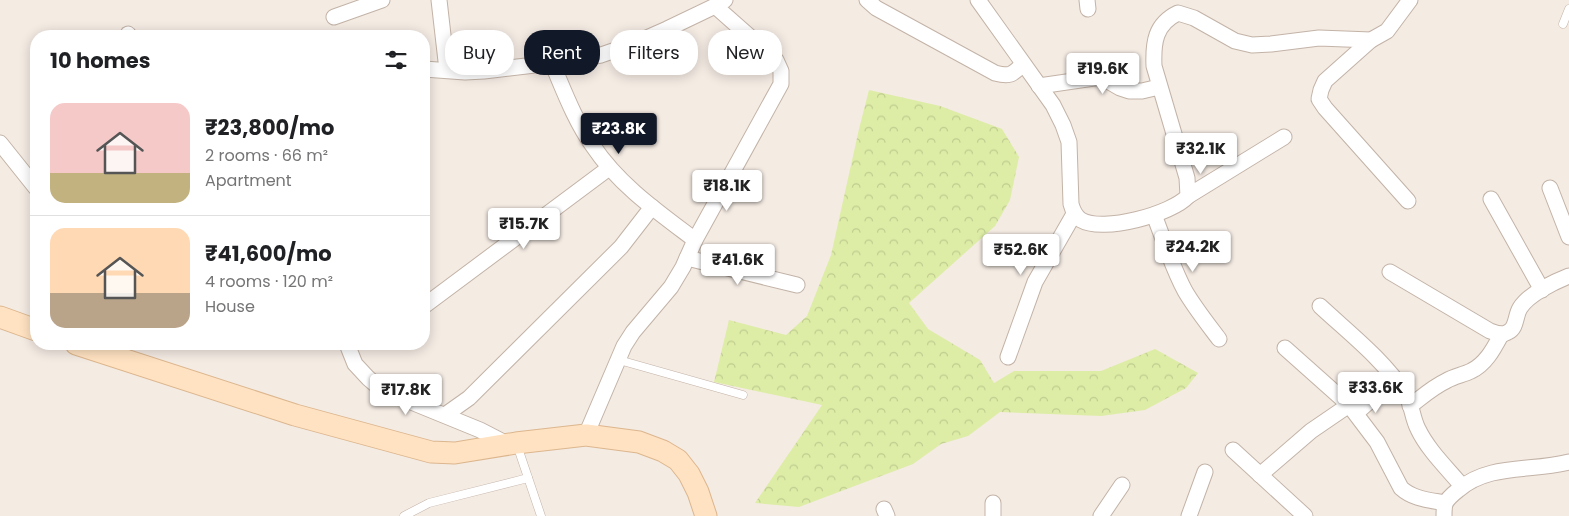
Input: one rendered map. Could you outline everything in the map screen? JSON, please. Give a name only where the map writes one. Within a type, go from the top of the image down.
[{"type":"street","points":[[334,17],[382,0]]},
{"type":"street","points":[[439,0],[445,52]]},
{"type":"street","points":[[867,0],[876,8],[995,72],[1004,75],[1014,74],[1023,64]]},
{"type":"street","points":[[978,0],[1053,105],[1070,142],[1071,204],[1074,214],[1082,221],[1095,224],[1127,222],[1174,207],[1182,203],[1188,196],[1284,137]]},
{"type":"street","points":[[1408,201],[1319,99],[1325,81],[1371,40],[1386,31],[1410,0]]},
{"type":"street","points":[[586,435],[624,346],[633,332],[671,287],[683,267],[694,240],[781,84],[781,71],[776,60],[720,3],[633,44],[600,55]]},
{"type":"street","points":[[1188,196],[1187,178],[1154,66],[1153,49],[1157,32],[1168,18],[1178,13],[1194,18],[1236,41],[1252,45],[1319,38],[1371,40]]},
{"type":"street","points":[[430,69],[445,70]]},
{"type":"street","points":[[557,75],[576,117],[588,138],[610,168],[630,189],[694,240]]},
{"type":"street","points":[[1039,86],[1101,77],[1120,88],[1130,91],[1142,91],[1159,87]]},
{"type":"street","points":[[0,143],[30,180]]},
{"type":"street","points":[[430,302],[610,168]]},
{"type":"street","points":[[1550,188],[1569,238]]},
{"type":"street","points":[[1491,199],[1542,290]]},
{"type":"street","points":[[445,415],[469,398],[621,247],[652,207]]},
{"type":"street","points":[[1008,357],[1035,282],[1074,214]]},
{"type":"street","points":[[1154,214],[1175,270],[1185,290],[1196,310],[1219,339]]},
{"type":"street","points":[[687,258],[796,285]]},
{"type":"street","points":[[1390,272],[1490,331],[1501,335],[1508,333],[1513,328],[1519,309],[1542,290],[1569,276]]},
{"type":"street","points":[[1320,306],[1390,372],[1407,395],[1417,428],[1462,486]]},
{"type":"street","points":[[0,317],[30,328]]},
{"type":"street","points":[[1410,406],[1438,385],[1480,366],[1494,349],[1501,335]]},
{"type":"street","points":[[1286,348],[1353,409],[1377,442],[1401,488],[1406,493],[1445,510],[1452,494],[1462,486],[1491,472],[1553,466],[1569,462]]},
{"type":"street","points":[[95,350],[295,415],[430,452],[455,453],[512,443],[586,435],[639,442],[664,451],[678,460],[698,492],[706,516]]},
{"type":"street","points":[[350,350],[356,364],[382,390],[512,443]]},
{"type":"street","points":[[1260,475],[1311,431],[1353,409],[1395,379]]},
{"type":"street","points":[[1233,450],[1305,516]]},
{"type":"street","points":[[1189,516],[1205,472]]},
{"type":"street","points":[[1101,516],[1122,485]]},
{"type":"lane","points":[[1563,24],[1569,9]]},
{"type":"lane","points":[[619,360],[743,395]]},
{"type":"lane","points":[[512,443],[542,516]]},
{"type":"lane","points":[[404,516],[430,504],[528,478]]},
{"type":"green space","points":[[869,90],[940,106],[1002,129],[1019,157],[1010,200],[995,226],[909,303],[928,329],[980,360],[994,383],[1014,371],[1101,371],[1155,349],[1198,373],[1186,388],[1145,410],[1101,416],[1000,412],[968,436],[941,444],[913,464],[799,507],[755,503],[822,405],[714,382],[729,320],[786,335],[807,316],[831,255]]}]
